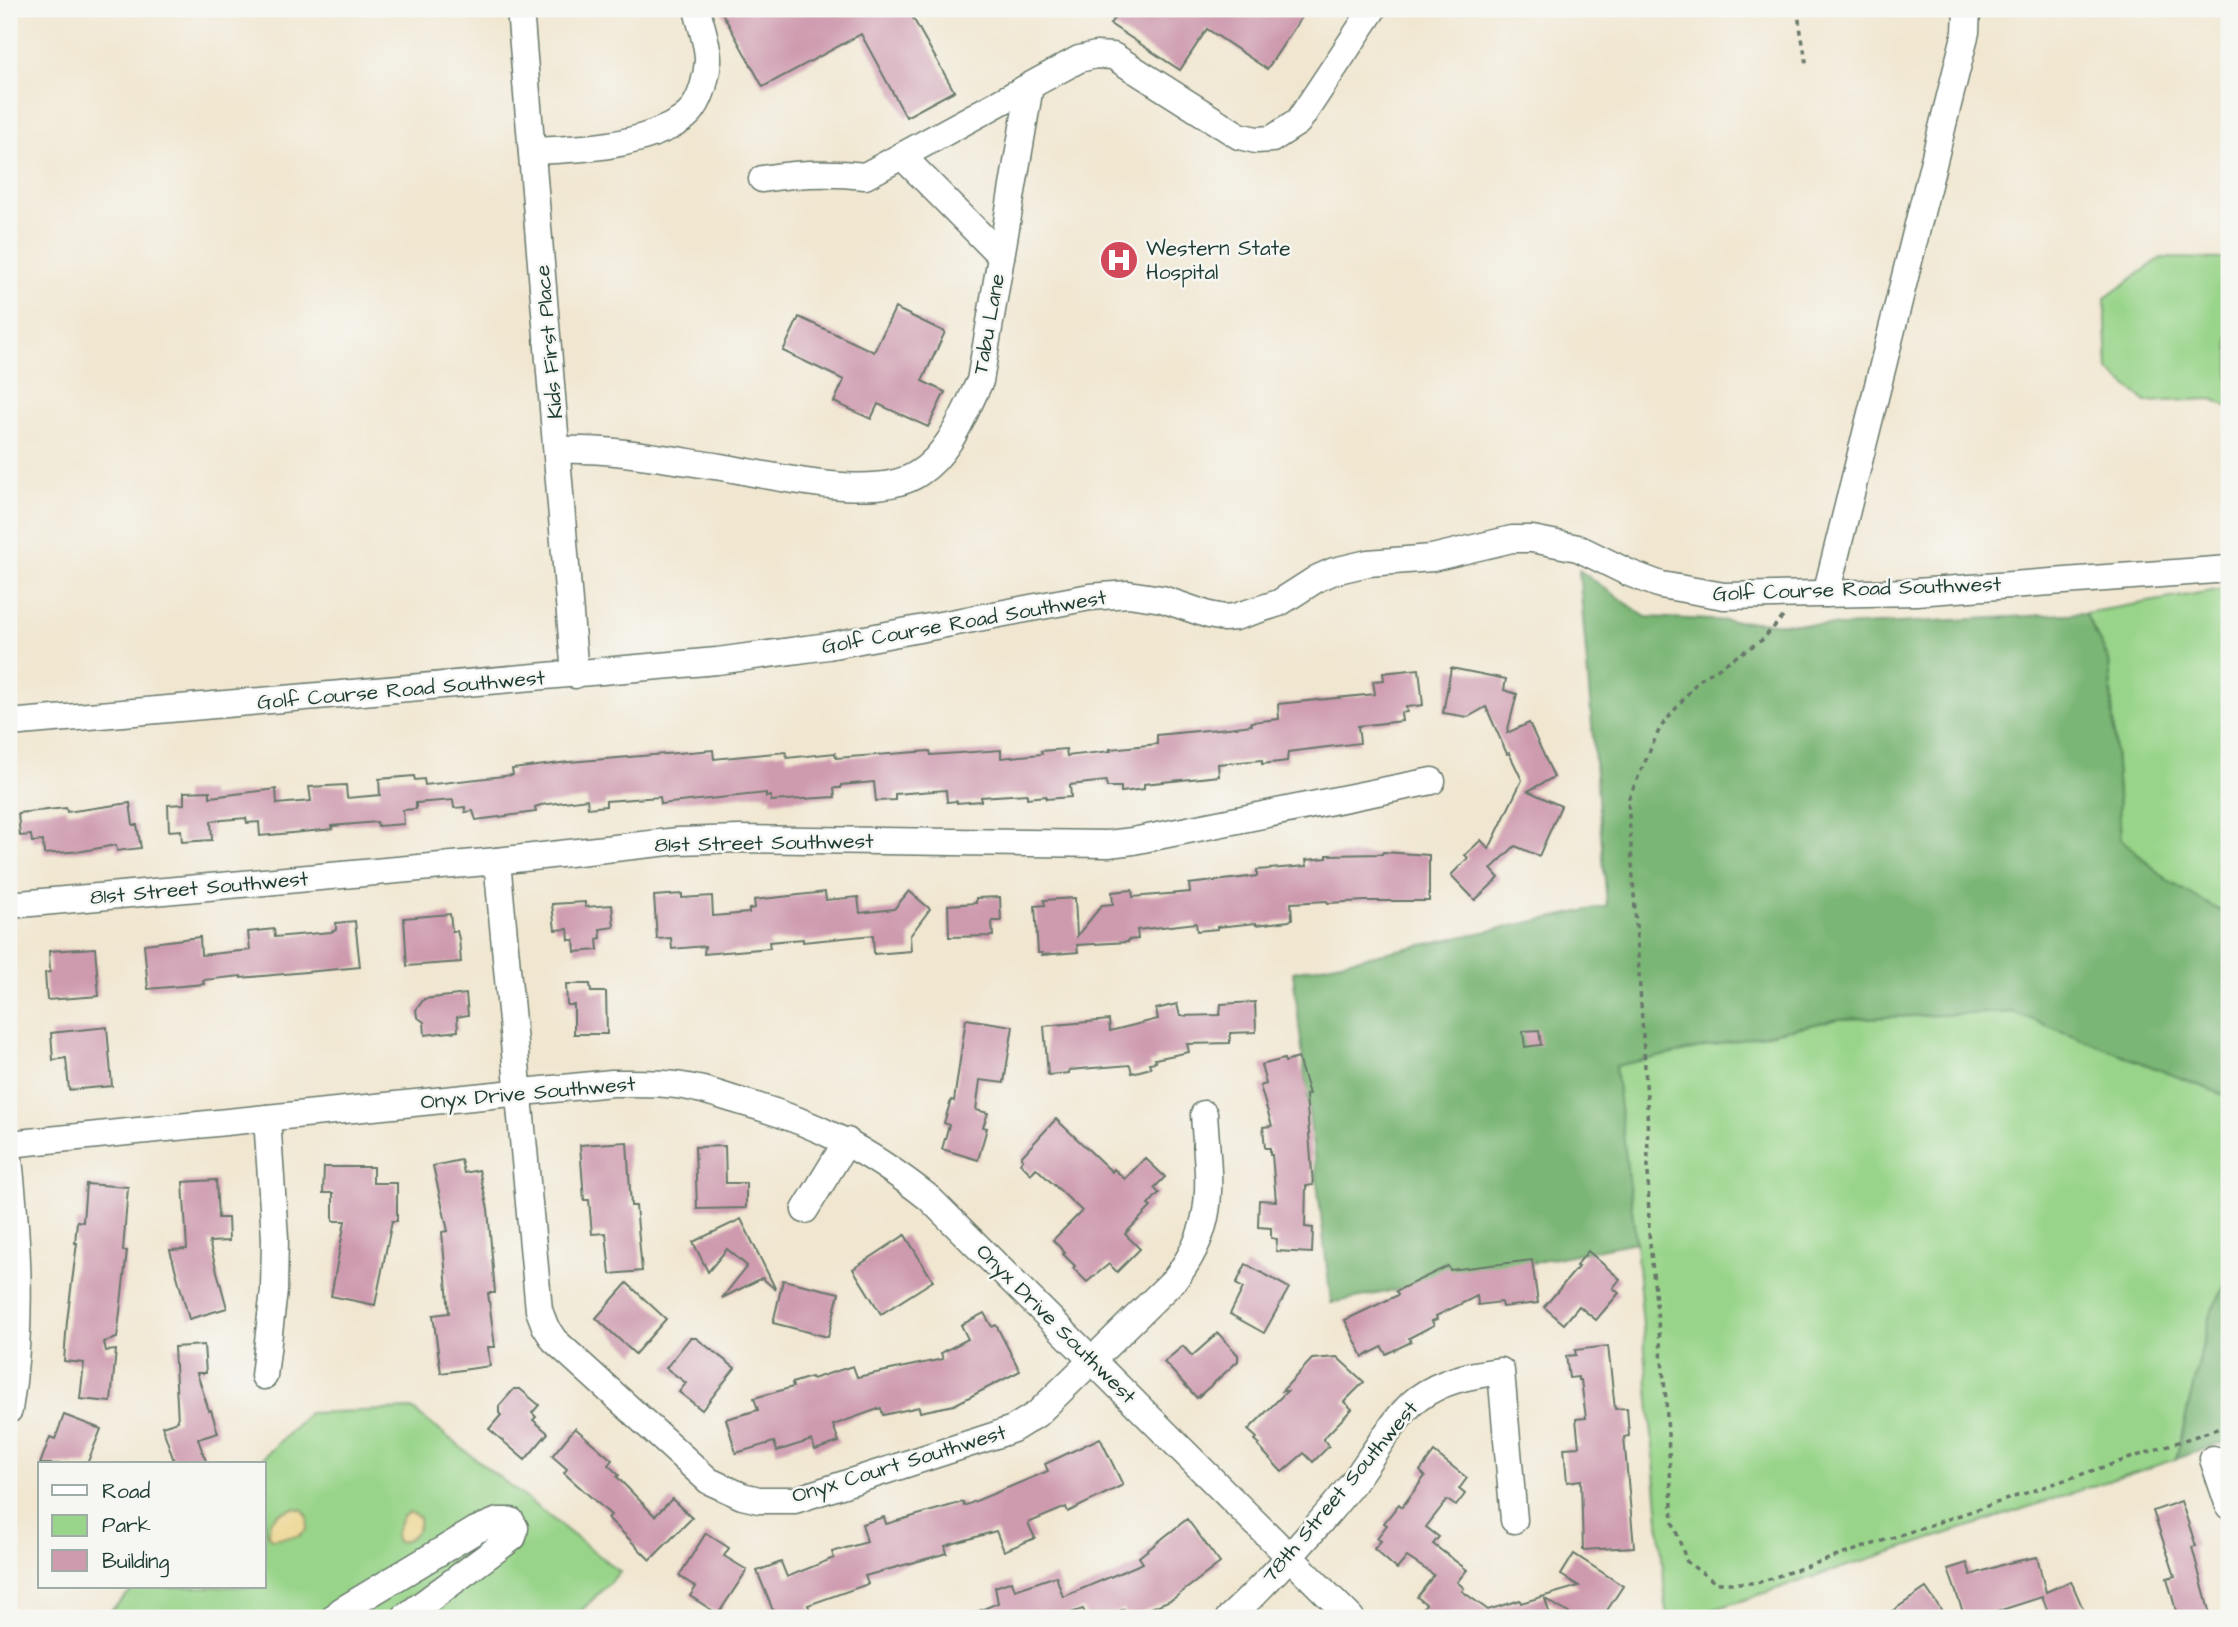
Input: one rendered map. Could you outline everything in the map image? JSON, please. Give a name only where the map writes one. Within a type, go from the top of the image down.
[{"type":"street","name":"Kids First Place","points":[[520,9],[575,675]]},
{"type":"street","points":[[532,150],[615,146],[653,134],[677,122],[694,108],[708,60],[697,9]]},
{"type":"street","points":[[762,179],[799,173],[865,176],[1079,59],[1096,55],[1113,56],[1239,136],[1256,140],[1272,139],[1298,122],[1373,9]]},
{"type":"street","points":[[1815,594],[1966,32],[1967,9]]},
{"type":"street","name":"Tabu Lane","points":[[558,450],[591,449],[833,486],[895,483],[918,474],[940,454],[959,425],[980,381],[1030,86]]},
{"type":"street","points":[[902,156],[1001,256]]},
{"type":"street","name":"Golf Course Road Southwest","points":[[9,723],[718,661],[828,646],[1090,597],[1128,594],[1162,599],[1209,615],[1235,617],[1279,603],[1334,571],[1367,563],[1432,558],[1513,539],[1532,539],[1578,548],[1661,585],[1724,596],[1916,592],[2229,569]]},
{"type":"street","name":"81st Street Southwest","points":[[9,905],[497,861],[678,841],[727,839],[1108,844],[1432,781]]},
{"type":"street","name":"Onyx Court Southwest","points":[[497,861],[539,1310],[545,1326],[554,1340],[709,1480],[742,1496],[759,1500],[795,1500],[996,1436],[1037,1414],[1175,1279],[1188,1262],[1202,1235],[1207,1215],[1209,1194],[1203,1114]]},
{"type":"street","name":"Onyx Drive Southwest","points":[[9,1144],[612,1083],[654,1083],[696,1088],[793,1117],[847,1141],[876,1158],[929,1198],[1351,1618]]},
{"type":"street","points":[[264,1376],[274,1290],[275,1238],[267,1118]]},
{"type":"street","points":[[805,1210],[847,1141]]},
{"type":"street","points":[[9,1158],[19,1279],[9,1410]]},
{"type":"street","name":"78th Street Southwest","points":[[1229,1618],[1290,1557],[1351,1485],[1402,1413],[1436,1386],[1452,1379],[1501,1371],[1514,1520]]},
{"type":"street","points":[[2213,1459],[2229,1506]]},
{"type":"street","points":[[334,1618],[352,1604],[476,1530],[498,1521],[511,1521],[515,1528],[513,1537],[404,1618]]},
{"type":"path","points":[[1797,9],[1807,67]]},
{"type":"path","points":[[1815,594],[1762,640],[1698,681],[1660,729],[1628,800],[1647,1099],[1649,1233],[1667,1400],[1673,1523],[1687,1562],[1716,1583],[1757,1583],[2229,1425]]},
{"type":"green space","points":[[2161,258],[2225,259],[2229,264],[2229,407],[2212,399],[2146,402],[2108,370],[2105,298]]},
{"type":"green space","points":[[1579,570],[1646,617],[1841,626],[2085,613],[2109,660],[2121,839],[2168,881],[2229,916],[2229,1097],[2013,1012],[1839,1019],[1615,1066],[1636,1242],[1331,1303],[1293,972],[1607,906]]},
{"type":"green space","points":[[2229,588],[2229,916],[2168,881],[2121,839],[2109,660],[2085,613]]},
{"type":"green space","points":[[2013,1012],[2229,1097],[2229,1277],[2210,1314],[2176,1459],[1688,1618],[1667,1618],[1636,1242],[1614,1066],[1839,1019]]},
{"type":"green space","points":[[2229,1277],[2229,1441],[2176,1459],[2210,1314]]},
{"type":"green space","points":[[412,1409],[620,1572],[574,1618],[103,1618],[134,1588],[266,1588],[266,1462],[259,1462],[309,1413]]},
{"type":"sand","points":[[294,1508],[303,1510],[308,1517],[307,1529],[299,1536],[271,1539],[268,1533],[270,1521],[280,1513]]},
{"type":"sand","points":[[410,1512],[419,1517],[419,1527],[410,1538],[397,1542],[395,1535],[402,1517]]},
{"type":"building","points":[[720,9],[908,9],[954,91],[906,117],[861,34],[763,87]]},
{"type":"building","points":[[1121,9],[1307,9],[1267,69],[1207,29],[1180,70],[1110,24]]},
{"type":"building","points":[[895,308],[945,332],[922,381],[945,392],[928,427],[878,404],[871,419],[834,402],[844,380],[783,351],[799,317],[874,352]]},
{"type":"building","points":[[1451,668],[1506,679],[1504,690],[1517,694],[1507,733],[1529,723],[1554,777],[1528,791],[1561,806],[1539,856],[1515,846],[1491,869],[1499,878],[1475,900],[1451,875],[1468,858],[1465,855],[1481,840],[1489,849],[1522,780],[1486,707],[1468,717],[1443,713]]},
{"type":"building","points":[[1419,669],[1423,705],[1406,707],[1407,712],[1401,713],[1402,721],[1358,726],[1360,743],[1288,752],[1287,761],[1218,764],[1219,776],[1144,784],[1144,789],[1121,792],[1121,787],[1107,787],[1106,781],[1070,785],[1071,797],[1027,798],[1027,794],[981,797],[981,801],[957,803],[947,802],[946,790],[895,794],[895,800],[876,801],[874,782],[841,785],[841,788],[834,788],[835,797],[771,801],[771,796],[766,797],[766,793],[661,804],[660,797],[606,801],[606,806],[588,808],[587,799],[541,805],[535,807],[536,812],[476,820],[473,811],[465,812],[465,807],[454,808],[453,800],[416,803],[416,809],[403,810],[404,824],[378,826],[377,822],[260,836],[259,822],[247,823],[246,818],[211,821],[212,840],[182,842],[181,830],[169,831],[168,805],[184,804],[184,792],[210,791],[210,797],[276,789],[277,804],[311,801],[309,787],[346,785],[347,798],[380,795],[379,779],[414,776],[415,780],[424,779],[425,785],[513,775],[512,769],[569,762],[713,750],[714,759],[786,752],[787,758],[835,753],[836,758],[930,751],[931,755],[1001,750],[1001,758],[1066,749],[1067,756],[1111,751],[1110,749],[1157,744],[1157,735],[1252,725],[1251,722],[1279,719],[1278,704],[1375,694],[1373,681],[1384,680],[1383,673]]},
{"type":"building","points":[[130,803],[133,825],[137,825],[141,848],[117,851],[116,845],[44,854],[43,841],[32,842],[31,835],[20,836],[18,813],[66,808],[67,812]]},
{"type":"building","points":[[1383,852],[1429,855],[1429,901],[1291,903],[1292,919],[1289,921],[1197,931],[1196,923],[1137,930],[1138,939],[1128,942],[1077,945],[1078,952],[1038,953],[1035,906],[1045,905],[1044,900],[1075,898],[1077,936],[1102,905],[1113,904],[1112,892],[1132,890],[1133,897],[1190,892],[1189,884],[1257,876],[1257,870],[1307,866],[1306,860],[1327,858],[1327,855]]},
{"type":"building","points":[[909,891],[930,909],[910,936],[911,951],[874,954],[873,935],[803,942],[803,939],[769,942],[770,948],[704,954],[705,946],[672,949],[671,938],[657,939],[654,896],[712,896],[713,916],[749,913],[749,909],[755,908],[754,900],[825,892],[826,900],[858,897],[860,913],[894,909]]},
{"type":"building","points":[[1000,897],[1001,921],[992,921],[993,936],[949,937],[948,905],[976,903],[976,898]]},
{"type":"building","points":[[585,902],[585,907],[612,905],[614,927],[600,929],[598,950],[575,952],[574,940],[569,940],[568,929],[555,930],[552,904]]},
{"type":"building","points":[[450,914],[452,931],[457,931],[459,939],[461,962],[407,966],[404,918]]},
{"type":"building","points":[[355,921],[360,967],[241,976],[203,980],[204,984],[148,989],[144,944],[200,937],[201,955],[250,950],[248,932],[274,929],[275,937],[331,932],[336,930],[336,923]]},
{"type":"building","points":[[95,948],[99,996],[47,1000],[45,973],[50,972],[49,951]]},
{"type":"building","points":[[566,984],[590,984],[591,992],[606,992],[607,1034],[574,1034],[574,1005],[567,1005]]},
{"type":"building","points":[[466,994],[468,1015],[457,1017],[458,1031],[425,1035],[424,1022],[417,1017],[416,1010],[424,999]]},
{"type":"building","points":[[1255,1002],[1256,1032],[1230,1033],[1230,1043],[1187,1044],[1189,1052],[1155,1059],[1156,1062],[1149,1063],[1151,1068],[1132,1073],[1130,1065],[1069,1070],[1069,1073],[1048,1075],[1044,1026],[1109,1020],[1110,1031],[1158,1019],[1156,1009],[1177,1004],[1180,1016],[1220,1015],[1221,1004]]},
{"type":"building","points":[[966,1019],[1013,1026],[1004,1083],[980,1080],[976,1110],[988,1113],[983,1127],[987,1128],[978,1160],[942,1149],[949,1125],[944,1123],[951,1100],[954,1101]]},
{"type":"building","points":[[107,1027],[112,1086],[69,1090],[66,1058],[53,1060],[51,1033]]},
{"type":"building","points":[[1539,1030],[1541,1045],[1525,1047],[1523,1031]]},
{"type":"building","points":[[1298,1058],[1309,1094],[1306,1095],[1313,1185],[1306,1186],[1305,1227],[1313,1228],[1312,1253],[1276,1251],[1277,1239],[1271,1238],[1271,1228],[1258,1227],[1259,1200],[1276,1201],[1272,1155],[1270,1148],[1265,1148],[1263,1127],[1272,1126],[1260,1086],[1266,1084],[1261,1065]]},
{"type":"building","points":[[1056,1119],[1112,1172],[1114,1169],[1125,1179],[1145,1158],[1165,1177],[1154,1188],[1159,1193],[1148,1205],[1151,1207],[1125,1234],[1140,1249],[1117,1272],[1109,1264],[1087,1282],[1053,1240],[1082,1211],[1036,1168],[1031,1174],[1020,1163],[1023,1159],[1021,1157]]},
{"type":"building","points":[[627,1142],[631,1206],[636,1206],[642,1271],[610,1274],[606,1233],[592,1234],[589,1200],[584,1200],[580,1145]]},
{"type":"building","points":[[725,1146],[726,1183],[746,1183],[746,1208],[697,1209],[695,1147]]},
{"type":"building","points":[[461,1160],[464,1173],[479,1170],[488,1209],[495,1293],[488,1293],[495,1347],[488,1347],[490,1366],[441,1373],[433,1315],[449,1313],[442,1232],[448,1231],[433,1166]]},
{"type":"building","points":[[324,1167],[373,1167],[373,1183],[397,1183],[397,1221],[392,1221],[375,1305],[331,1296],[345,1221],[333,1221],[333,1193],[323,1193]]},
{"type":"building","points":[[216,1180],[218,1218],[228,1218],[229,1241],[209,1242],[227,1308],[189,1319],[170,1250],[187,1249],[183,1182]]},
{"type":"building","points":[[86,1184],[128,1187],[123,1251],[127,1251],[117,1338],[104,1342],[106,1351],[116,1350],[111,1402],[80,1399],[84,1363],[64,1361],[77,1221],[83,1222]]},
{"type":"building","points":[[741,1219],[776,1290],[762,1278],[722,1298],[747,1266],[727,1249],[708,1272],[693,1242]]},
{"type":"building","points":[[905,1235],[933,1281],[881,1314],[853,1269]]},
{"type":"building","points":[[1588,1251],[1620,1279],[1613,1288],[1619,1293],[1596,1320],[1579,1306],[1564,1324],[1544,1307]]},
{"type":"building","points":[[1532,1260],[1538,1303],[1502,1307],[1501,1302],[1478,1305],[1477,1296],[1436,1316],[1437,1319],[1432,1321],[1434,1325],[1409,1338],[1411,1342],[1386,1354],[1382,1347],[1363,1357],[1345,1320],[1398,1295],[1396,1291],[1448,1266],[1450,1270]]},
{"type":"building","points":[[1246,1264],[1289,1288],[1264,1333],[1230,1314],[1243,1288],[1236,1284]]},
{"type":"building","points":[[783,1280],[839,1293],[828,1337],[773,1323]]},
{"type":"building","points":[[627,1283],[666,1319],[635,1354],[596,1318]]},
{"type":"building","points":[[984,1313],[992,1327],[996,1325],[1020,1371],[954,1405],[920,1412],[919,1407],[883,1415],[881,1408],[833,1425],[839,1442],[815,1450],[812,1440],[777,1451],[774,1442],[736,1453],[726,1419],[758,1410],[754,1398],[793,1387],[792,1383],[853,1366],[857,1377],[943,1359],[941,1353],[968,1339],[961,1325]]},
{"type":"building","points":[[1218,1333],[1238,1355],[1238,1361],[1197,1398],[1164,1362],[1183,1346],[1192,1356]]},
{"type":"building","points":[[690,1338],[696,1338],[735,1368],[702,1410],[679,1392],[686,1383],[666,1368]]},
{"type":"building","points":[[204,1345],[206,1373],[197,1373],[218,1433],[198,1439],[206,1462],[174,1462],[162,1426],[178,1421],[174,1347]]},
{"type":"building","points":[[1608,1346],[1615,1409],[1627,1408],[1629,1436],[1624,1437],[1634,1547],[1583,1550],[1581,1480],[1567,1482],[1564,1448],[1579,1447],[1576,1419],[1586,1418],[1581,1380],[1578,1380],[1578,1377],[1569,1378],[1566,1356],[1576,1355],[1575,1350]]},
{"type":"building","points":[[1337,1357],[1364,1382],[1344,1402],[1352,1409],[1323,1439],[1329,1446],[1313,1462],[1304,1453],[1282,1472],[1258,1446],[1260,1444],[1255,1440],[1257,1438],[1248,1430],[1287,1391],[1282,1391],[1312,1359]]},
{"type":"building","points":[[514,1389],[520,1389],[539,1405],[532,1413],[536,1417],[533,1420],[548,1433],[525,1460],[489,1429],[501,1415],[499,1406]]},
{"type":"building","points":[[64,1415],[101,1429],[88,1462],[41,1462],[50,1437],[55,1439]]},
{"type":"building","points":[[575,1428],[612,1460],[608,1465],[619,1475],[617,1477],[655,1516],[672,1499],[692,1518],[650,1560],[608,1518],[611,1515],[564,1473],[567,1469],[552,1456]]},
{"type":"building","points":[[1100,1438],[1123,1485],[1068,1512],[1066,1507],[1028,1523],[1035,1538],[1004,1551],[996,1531],[945,1546],[947,1553],[865,1576],[868,1584],[808,1605],[811,1613],[797,1618],[776,1618],[757,1571],[781,1562],[787,1577],[834,1558],[832,1552],[867,1542],[862,1524],[884,1517],[886,1524],[963,1502],[964,1506],[1048,1471],[1045,1464]]},
{"type":"building","points":[[1434,1452],[1467,1478],[1459,1489],[1465,1494],[1456,1506],[1447,1500],[1426,1527],[1439,1537],[1433,1544],[1467,1570],[1457,1582],[1464,1588],[1462,1591],[1488,1610],[1579,1586],[1561,1575],[1574,1554],[1623,1586],[1602,1618],[1577,1618],[1545,1599],[1551,1618],[1432,1618],[1421,1610],[1426,1604],[1417,1597],[1434,1575],[1407,1557],[1397,1569],[1374,1549],[1381,1541],[1377,1538],[1387,1525],[1384,1523],[1399,1504],[1402,1507],[1425,1476],[1420,1471]]},
{"type":"building","points":[[2181,1501],[2196,1546],[2192,1547],[2211,1618],[2178,1618],[2167,1578],[2175,1576],[2153,1511]]},
{"type":"building","points":[[1187,1519],[1220,1563],[1173,1599],[1127,1618],[1124,1609],[1101,1618],[1087,1618],[1083,1609],[1055,1618],[962,1618],[998,1603],[995,1587],[1012,1581],[1015,1590],[1056,1576],[1063,1597],[1143,1563],[1139,1557]]},
{"type":"building","points":[[706,1533],[729,1548],[724,1556],[747,1570],[718,1614],[690,1596],[696,1587],[679,1576]]},
{"type":"building","points":[[2037,1557],[2046,1592],[2071,1581],[2087,1618],[2051,1618],[2042,1597],[1986,1615],[1987,1618],[1965,1618],[1948,1569],[1967,1563],[1971,1575]]},
{"type":"building","points":[[1926,1588],[1947,1618],[1882,1618]]},
{"type":"place","name":"Western State Hospital","points":[[1119,260]]}]
